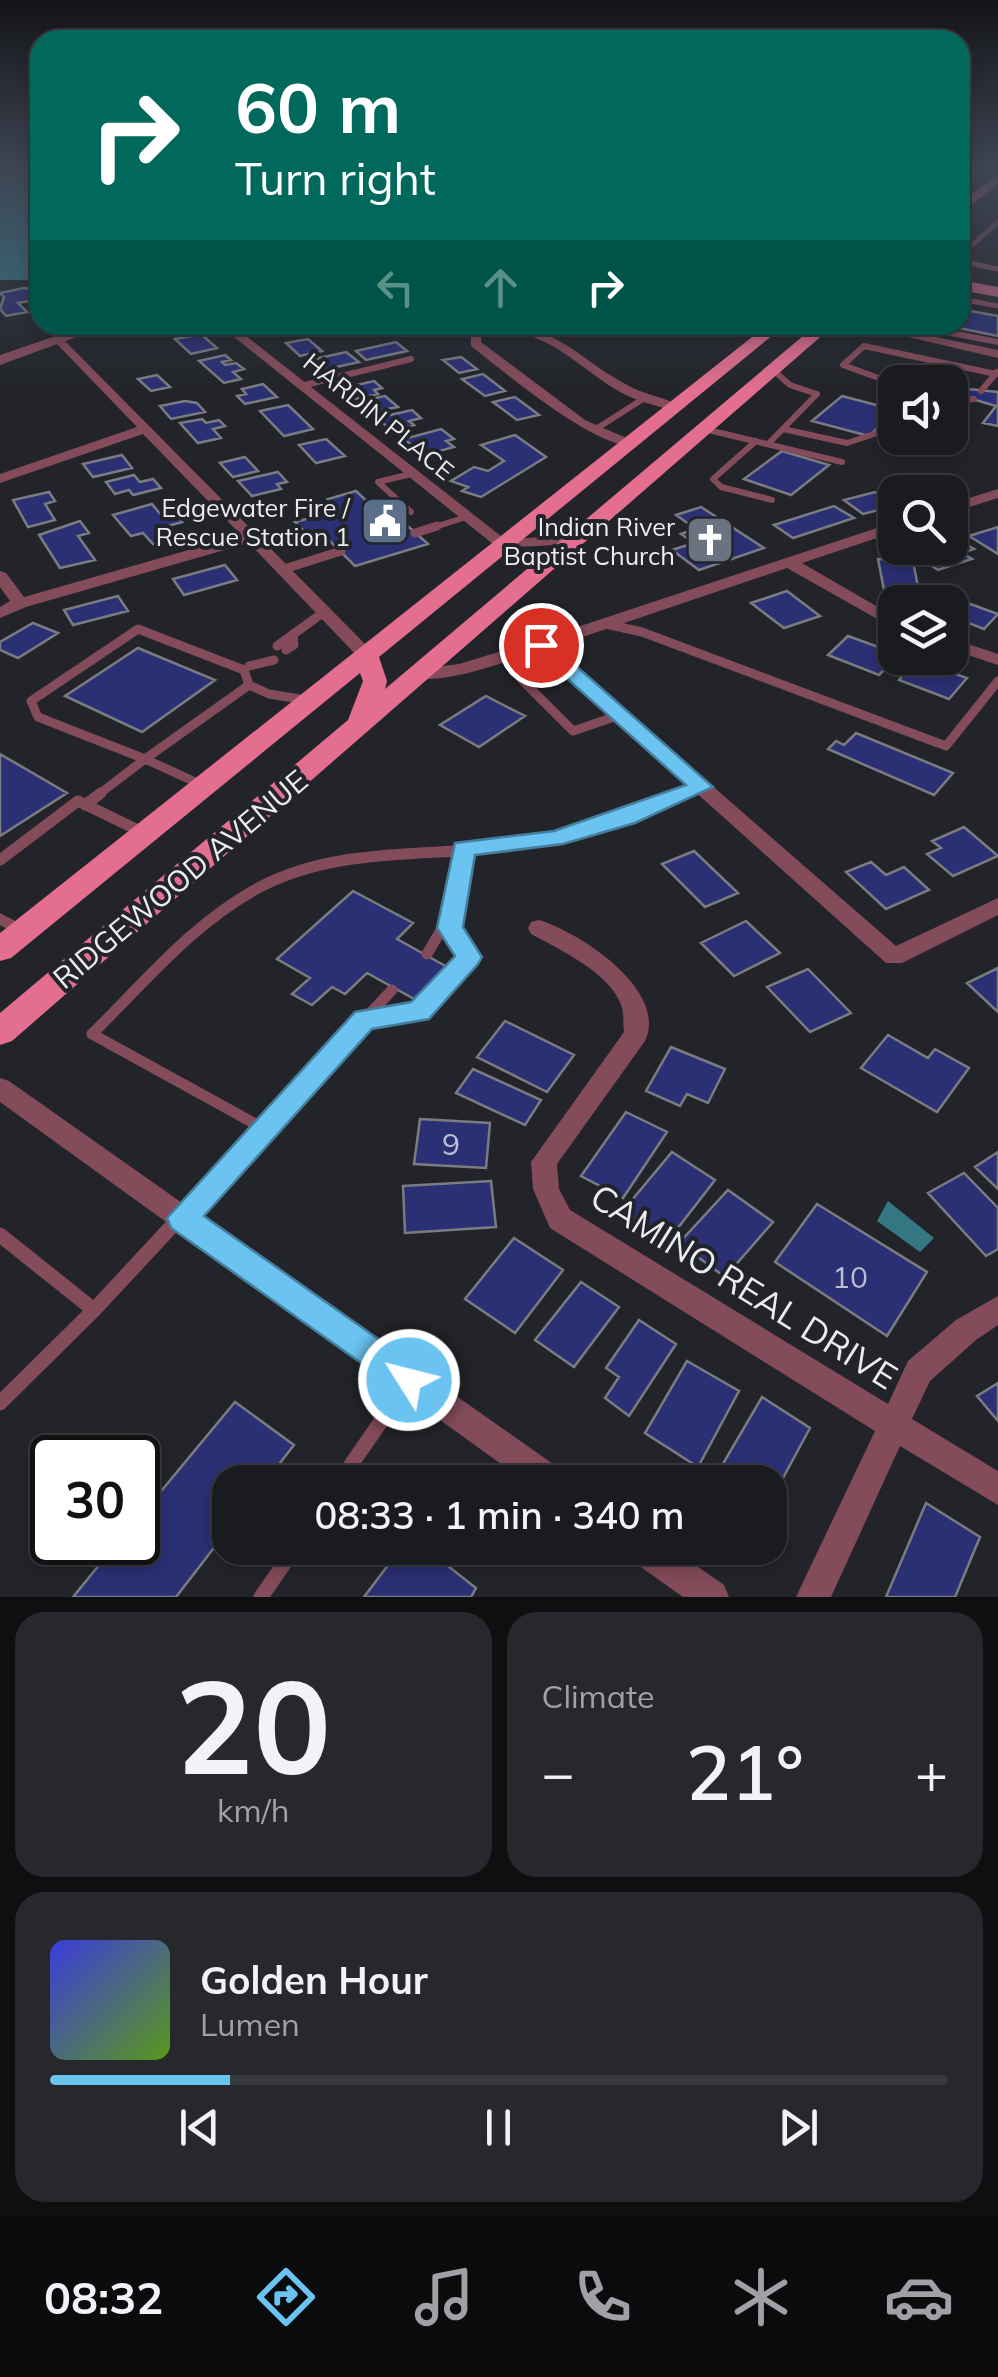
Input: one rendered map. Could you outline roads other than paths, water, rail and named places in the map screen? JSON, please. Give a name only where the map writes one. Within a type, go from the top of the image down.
[{"type":"main road","points":[[970,276],[998,281]]},
{"type":"main road","points":[[970,287],[998,292]]},
{"type":"main road","name":"RIDGEWOOD AVENUE","points":[[0,950],[12,925],[145,833],[765,335]]},
{"type":"main road","name":"RIDGEWOOD AVENUE","points":[[0,1032],[814,335]]},
{"type":"main road","points":[[639,436],[626,464],[627,475],[639,485]]},
{"type":"main road","points":[[359,726],[375,681],[367,656]]},
{"type":"street","points":[[0,360],[74,335]]},
{"type":"street","name":"HARDIN PLACE","points":[[237,335],[503,544]]},
{"type":"street","points":[[475,335],[474,343],[580,423],[639,436]]},
{"type":"street","points":[[544,335],[625,390],[674,407]]},
{"type":"street","points":[[918,335],[998,354]]},
{"type":"street","points":[[60,340],[367,656]]},
{"type":"street","points":[[0,479],[144,429]]},
{"type":"street","points":[[968,502],[998,492]]},
{"type":"street","points":[[417,674],[461,668],[541,645],[878,533]]},
{"type":"street","points":[[0,614],[20,603],[250,538]]},
{"type":"street","points":[[503,544],[576,539]]},
{"type":"street","points":[[788,562],[878,614]]},
{"type":"street","points":[[0,576],[20,603]]},
{"type":"street","points":[[541,645],[894,957],[998,906]]},
{"type":"street","points":[[968,649],[998,660]]},
{"type":"street","name":"CAMINO REAL DRIVE","points":[[539,928],[588,955],[612,976],[634,1004],[636,1034],[544,1162],[546,1189],[560,1218],[998,1488]]},
{"type":"street","points":[[0,1088],[528,1465]]},
{"type":"street","points":[[814,1597],[919,1371],[951,1342],[998,1309]]},
{"type":"street","points":[[667,1565],[712,1597]]},
{"type":"lane","points":[[971,246],[975,243]]},
{"type":"lane","points":[[970,262],[998,269]]},
{"type":"lane","points":[[970,301],[998,306]]},
{"type":"lane","points":[[962,335],[998,342]]},
{"type":"lane","points":[[878,377],[843,364],[864,346],[961,365]]},
{"type":"lane","points":[[301,386],[410,359]]},
{"type":"lane","points":[[968,366],[997,372],[981,391]]},
{"type":"lane","points":[[768,444],[817,394],[790,385],[773,370]]},
{"type":"lane","points":[[596,429],[646,397]]},
{"type":"lane","points":[[968,400],[974,399]]},
{"type":"lane","points":[[704,429],[842,462]]},
{"type":"lane","points":[[784,429],[845,445],[878,435]]},
{"type":"lane","points":[[756,441],[713,480],[721,487],[772,500]]},
{"type":"lane","points":[[411,474],[378,482],[412,512]]},
{"type":"lane","points":[[415,532],[466,518]]},
{"type":"lane","points":[[281,570],[341,551]]},
{"type":"lane","points":[[281,648],[294,645],[293,634],[324,612]]},
{"type":"lane","points":[[605,624],[660,638],[946,746],[998,681]]},
{"type":"lane","points":[[205,786],[38,717],[31,701],[138,628],[247,668],[268,658]]},
{"type":"lane","points":[[247,668],[249,684]]},
{"type":"lane","points":[[522,680],[573,731],[620,714]]},
{"type":"lane","points":[[249,684],[269,694],[312,701]]},
{"type":"lane","points":[[85,805],[249,684]]},
{"type":"lane","points":[[264,1128],[92,1034],[213,919],[258,888],[328,861],[555,838],[627,817],[702,787]]},
{"type":"lane","points":[[0,860],[78,801],[145,833]]},
{"type":"lane","points":[[427,954],[450,928],[460,891],[464,848]]},
{"type":"lane","points":[[364,1020],[419,1011],[469,957],[450,928]]},
{"type":"lane","points":[[2,1397],[94,1310],[392,990]]},
{"type":"lane","points":[[0,1235],[94,1310]]},
{"type":"lane","points":[[351,1465],[409,1380]]},
{"type":"lane","points":[[261,1597],[283,1565]]},
{"type":"water","points":[[0,243],[30,243],[30,276],[27,280],[0,280]]},
{"type":"water","points":[[888,1201],[934,1238],[920,1252],[877,1221]]},
{"type":"place","name":"Edgewater Fire / Rescue Station 1","points":[[385,521]]},
{"type":"place","name":"Indian River Baptist Church","points":[[710,540]]}]
